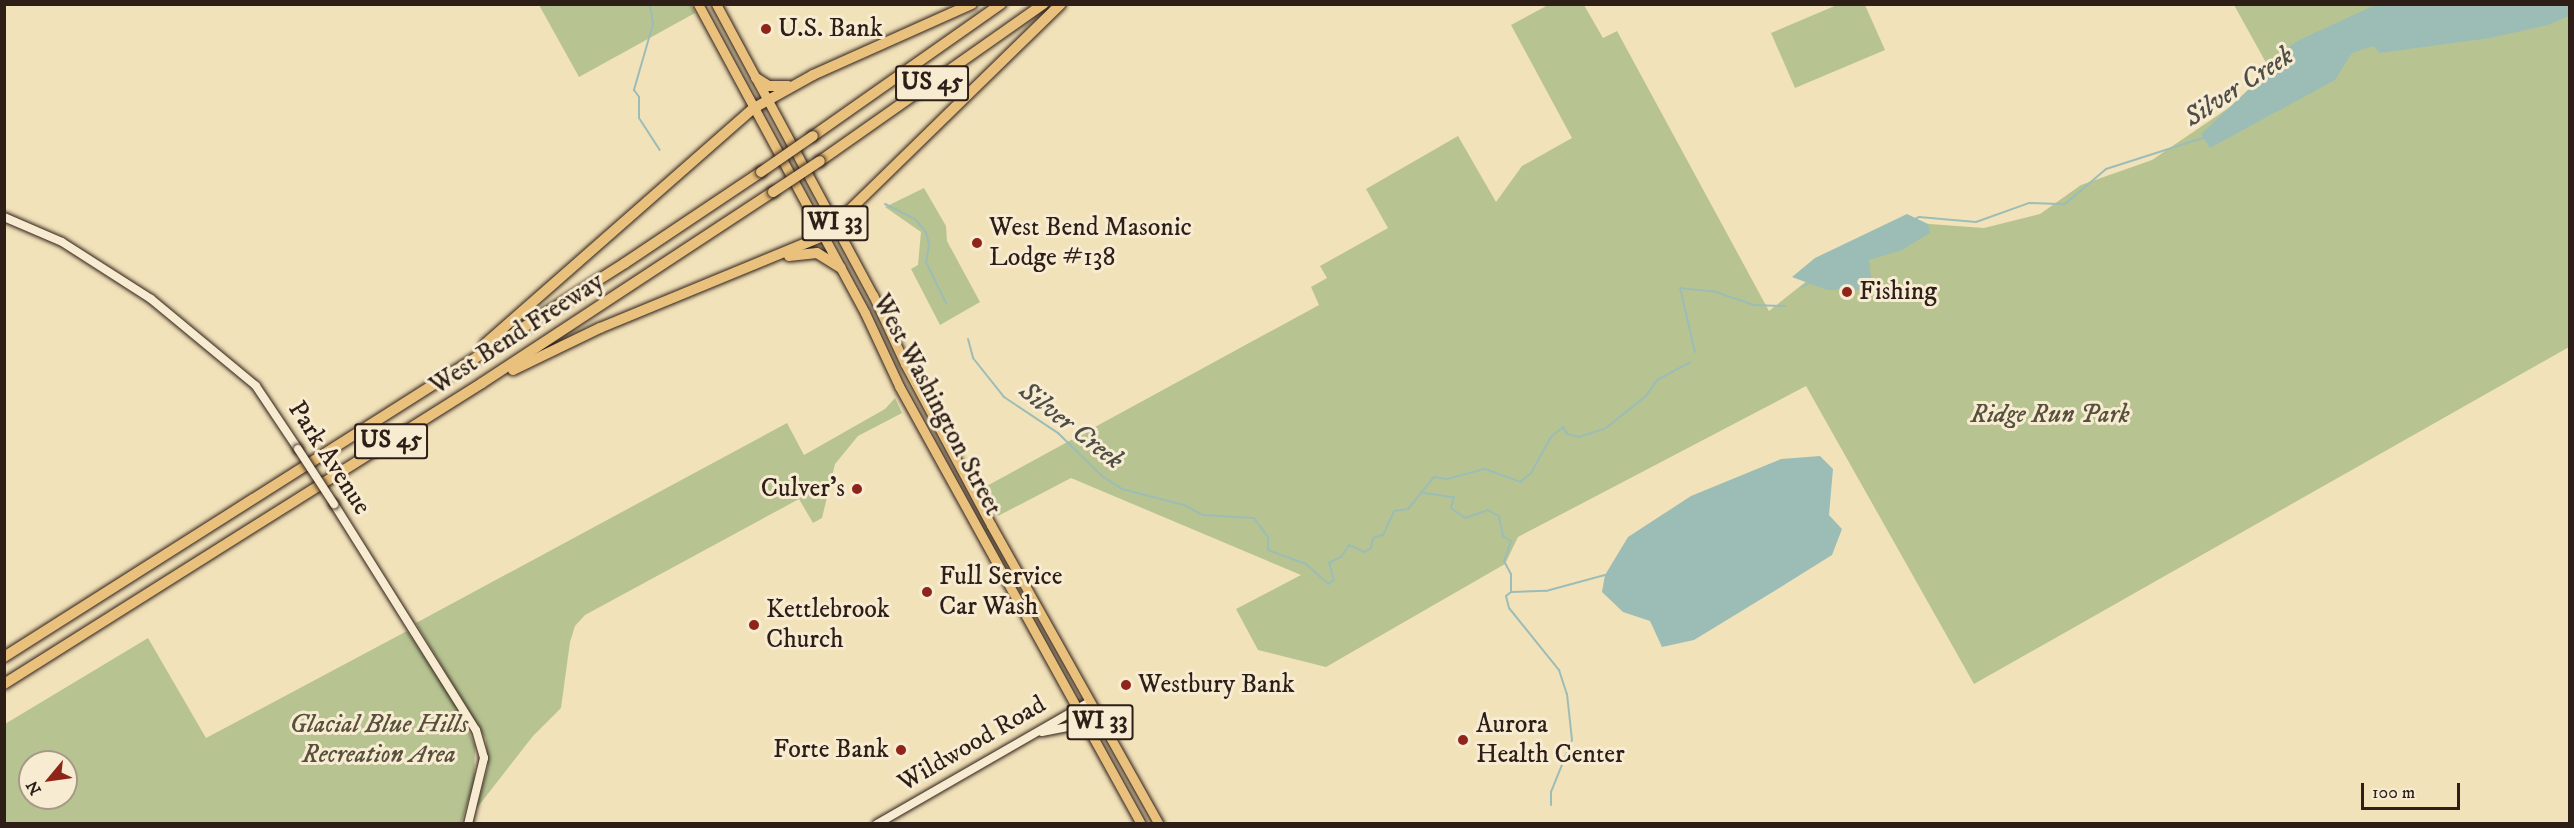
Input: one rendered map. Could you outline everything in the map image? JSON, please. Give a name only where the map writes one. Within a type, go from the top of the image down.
[{"type":"highway","points":[[461,366],[754,108],[791,86],[972,4]]},
{"type":"highway","name":"West Bend Freeway","points":[[4,657],[625,263],[761,172],[1001,4]]},
{"type":"highway","name":"West Bend Freeway","points":[[4,684],[482,383],[820,161],[1043,4]]},
{"type":"highway","points":[[482,383],[600,328],[777,257],[823,236],[1061,4]]},
{"type":"highway","points":[[756,78],[769,86],[791,86]]},
{"type":"highway","points":[[777,257],[817,253],[841,268]]},
{"type":"main road","name":"West Washington Street","points":[[698,4],[841,268],[899,386],[1141,824]]},
{"type":"main road","name":"West Washington Street","points":[[716,4],[836,224],[905,364],[1089,702],[1159,824]]},
{"type":"street","name":"Park Avenue","points":[[4,217],[62,242],[151,299],[256,386],[334,504],[476,730],[484,758],[468,824]]},
{"type":"street","name":"Wildwood Road","points":[[876,824],[1089,702]]},
{"type":"street","points":[[1035,733],[1068,727],[1089,733]]},
{"type":"green space","points":[[539,5],[691,5],[695,13],[579,77]]},
{"type":"green space","name":"Ridge Run Park","points":[[1548,5],[1584,5],[1603,38],[1617,31],[1769,311],[1813,276],[1903,222],[1984,228],[2040,214],[2081,185],[2152,160],[2274,77],[2234,5],[2569,5],[2569,347],[1974,684],[1806,386],[1518,537],[1505,564],[1326,667],[1258,650],[1236,609],[1301,575],[1071,478],[998,516],[983,488],[1319,305],[1311,287],[1327,278],[1320,266],[1388,228],[1366,189],[1458,136],[1496,202],[1522,166],[1572,138],[1511,25]]},
{"type":"green space","points":[[1837,5],[1865,5],[1885,50],[1795,88],[1771,33]]},
{"type":"green space","points":[[924,188],[946,226],[947,241],[980,302],[940,325],[911,269],[918,265],[921,232],[885,207]]},
{"type":"green space","name":"Glacial Blue Hills Recreation Area","points":[[895,398],[902,413],[858,436],[835,464],[822,518],[813,523],[799,499],[585,615],[575,626],[570,642],[561,708],[533,736],[476,809],[488,767],[486,739],[416,623],[787,423],[804,455],[885,409]]},
{"type":"green space","name":"Glacial Blue Hills Recreation Area","points":[[407,631],[460,711],[475,746],[474,782],[461,823],[5,824],[5,724],[148,638],[206,738]]},
{"type":"water","points":[[2375,5],[2569,5],[2569,16],[2548,25],[2490,38],[2380,53],[2373,46],[2352,53],[2335,80],[2210,148],[2201,134],[2250,88],[2278,55],[2297,41]]},
{"type":"water","points":[[1907,214],[1928,224],[1930,233],[1902,250],[1869,260],[1872,285],[1859,290],[1827,290],[1792,277],[1815,258]]},
{"type":"water","points":[[1820,456],[1833,469],[1829,515],[1842,529],[1832,555],[1776,590],[1694,640],[1662,647],[1650,621],[1623,612],[1602,592],[1605,575],[1628,537],[1691,496],[1781,459]]},
{"type":"waterway","name":"Silver Creek","points":[[650,4],[653,24],[634,90],[639,97],[639,118],[660,150]]},
{"type":"waterway","name":"Silver Creek","points":[[1913,220],[1919,217],[1976,222],[2029,203],[2065,204],[2106,169],[2206,137]]},
{"type":"waterway","name":"Silver Creek","points":[[885,204],[915,219],[926,232],[929,244],[926,262],[946,303]]},
{"type":"waterway","name":"Silver Creek","points":[[1802,287],[1811,282]]},
{"type":"waterway","name":"Silver Creek","points":[[1695,352],[1680,288],[1716,292],[1754,305],[1785,306]]},
{"type":"waterway","name":"Silver Creek","points":[[968,339],[973,358],[1004,397],[1058,433],[1102,476],[1122,489],[1184,505],[1203,515],[1254,518],[1268,537],[1268,550],[1306,564],[1328,584],[1334,580],[1329,563],[1341,557],[1349,545],[1365,552],[1371,548],[1373,538],[1383,535],[1394,511],[1408,509],[1434,477],[1447,479],[1485,469],[1520,482],[1531,473],[1551,437],[1563,427],[1567,434],[1579,437],[1606,428],[1646,396],[1657,380],[1691,362]]},
{"type":"waterway","points":[[1424,493],[1454,497],[1451,508],[1465,518],[1488,510],[1499,516],[1503,536],[1511,541],[1504,561],[1511,574],[1511,592],[1546,591],[1605,575]]},
{"type":"waterway","points":[[1511,592],[1506,596],[1509,608],[1559,670],[1567,694],[1572,740],[1551,792],[1551,805]]},
{"type":"place","name":"U.S. Bank","points":[[766,29]]},
{"type":"place","name":"West Bend Masonic Lodge #138","points":[[977,243]]},
{"type":"place","name":"Fishing","points":[[1847,292]]},
{"type":"place","name":"Culver's","points":[[857,489]]},
{"type":"place","name":"Full Service Car Wash","points":[[927,592]]},
{"type":"place","name":"Kettlebrook Church","points":[[754,625]]},
{"type":"place","name":"Westbury Bank","points":[[1126,685]]},
{"type":"place","name":"Aurora Health Center","points":[[1463,740]]},
{"type":"place","name":"Forte Bank","points":[[901,750]]}]
